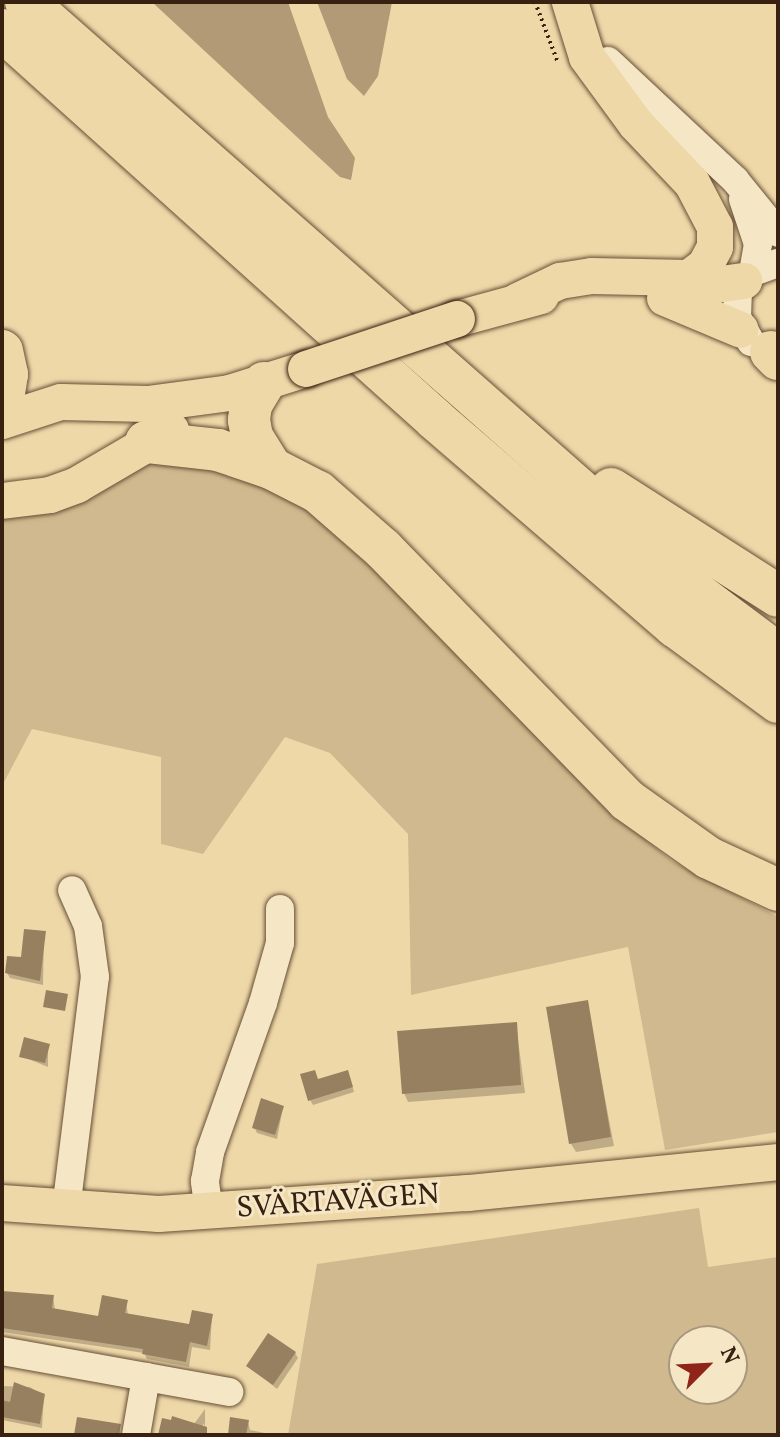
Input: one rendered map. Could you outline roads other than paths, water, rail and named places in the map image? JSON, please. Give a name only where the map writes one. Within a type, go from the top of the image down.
[{"type":"highway","points":[[26,2],[462,390],[699,595],[778,654]]},
{"type":"highway","points":[[2,30],[460,440],[675,626],[778,702]]},
{"type":"highway","points":[[2,351],[7,374],[2,405]]},
{"type":"highway","points":[[247,388],[252,437],[271,468]]},
{"type":"highway","points":[[462,390],[750,582],[778,596]]},
{"type":"highway","points":[[146,442],[195,445],[271,468],[347,513],[627,800],[709,858],[778,890]]},
{"type":"main road","points":[[518,301],[560,281],[592,276],[689,278],[705,266],[715,247],[715,227],[692,183],[636,124],[587,57],[571,2]]},
{"type":"main road","points":[[2,421],[27,409],[80,403],[148,404],[247,388],[518,301],[564,292],[648,292],[758,272]]},
{"type":"main road","points":[[648,292],[767,349]]},
{"type":"main road","points":[[12,494],[77,485],[146,442],[247,388]]},
{"type":"main road","name":"SVÄRTAVÄGEN","points":[[2,1203],[159,1214],[778,1162]]},
{"type":"street","points":[[571,2],[601,53],[629,86],[735,180],[778,233]]},
{"type":"street","points":[[735,180],[756,235],[759,258],[758,272],[736,305],[767,349]]},
{"type":"street","points":[[66,1209],[95,977],[88,926],[72,890]]},
{"type":"street","points":[[209,1211],[205,1181],[210,1152],[276,958],[280,909]]},
{"type":"street","points":[[2,1351],[229,1392]]},
{"type":"street","points":[[136,1435],[146,1377]]}]
